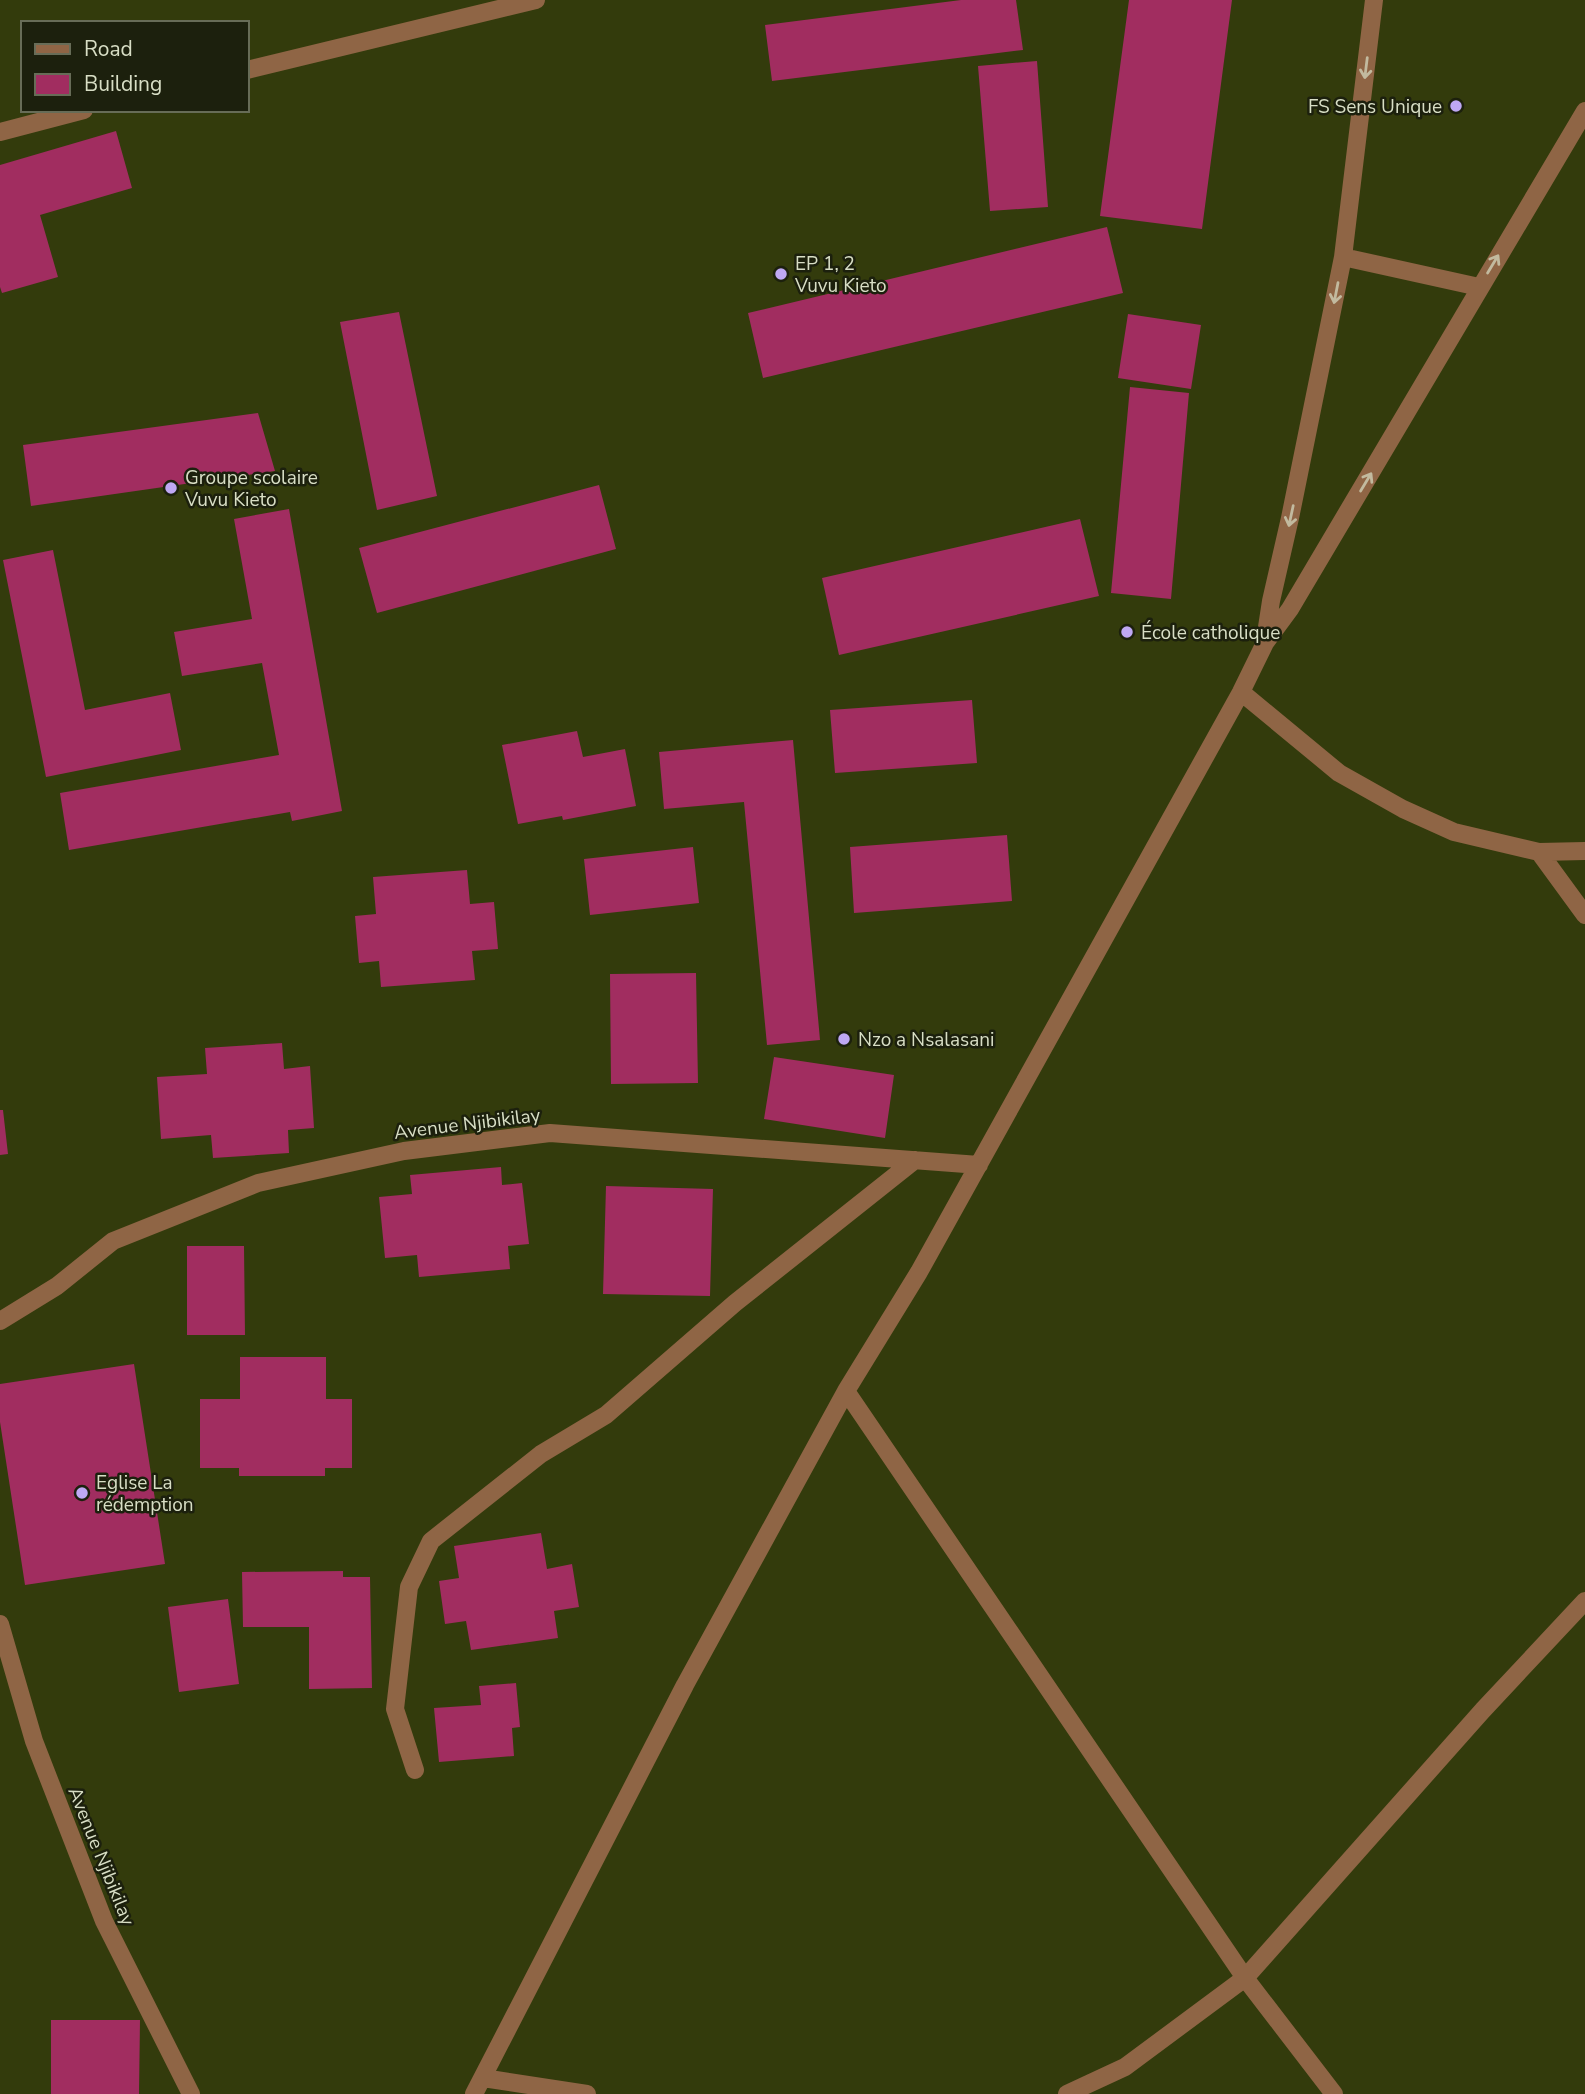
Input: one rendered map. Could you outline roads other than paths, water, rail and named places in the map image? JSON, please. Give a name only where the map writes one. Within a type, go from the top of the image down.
[{"type":"street","points":[[248,70],[536,0]]},
{"type":"street","points":[[1265,643],[1271,601],[1343,257],[1374,0]]},
{"type":"street","points":[[474,2094],[685,1685],[846,1391],[919,1272],[979,1165],[1241,692],[1265,643],[1297,597],[1585,111]]},
{"type":"street","points":[[0,132],[76,112]]},
{"type":"street","points":[[1343,257],[1479,287]]},
{"type":"street","points":[[1241,692],[1339,773],[1403,809],[1454,832],[1539,852],[1585,851]]},
{"type":"street","points":[[1539,852],[1585,915]]},
{"type":"street","name":"Avenue Njibikilay","points":[[0,1321],[57,1286],[113,1241],[258,1183],[404,1151],[550,1133],[979,1165]]},
{"type":"street","points":[[415,1770],[395,1709],[410,1587],[431,1541],[541,1454],[606,1415],[735,1303],[915,1160]]},
{"type":"street","points":[[846,1391],[1245,1978],[1334,2094]]},
{"type":"street","points":[[1067,2094],[1125,2067],[1245,1978],[1483,1710],[1585,1601]]},
{"type":"street","name":"Avenue Njibikilay","points":[[0,1624],[34,1741],[104,1921],[191,2094]]},
{"type":"street","points":[[483,2078],[587,2094]]},
{"type":"place","name":"FS Sens Unique","points":[[1456,106]]},
{"type":"place","name":"EP 1, 2 Vuvu Kieto","points":[[781,274]]},
{"type":"place","name":"Groupe scolaire Vuvu Kieto","points":[[171,488]]},
{"type":"place","name":"École catholique","points":[[1127,632]]},
{"type":"place","name":"Nzo a Nsalasani","points":[[844,1039]]},
{"type":"place","name":"Eglise La rédemption","points":[[82,1493]]}]
